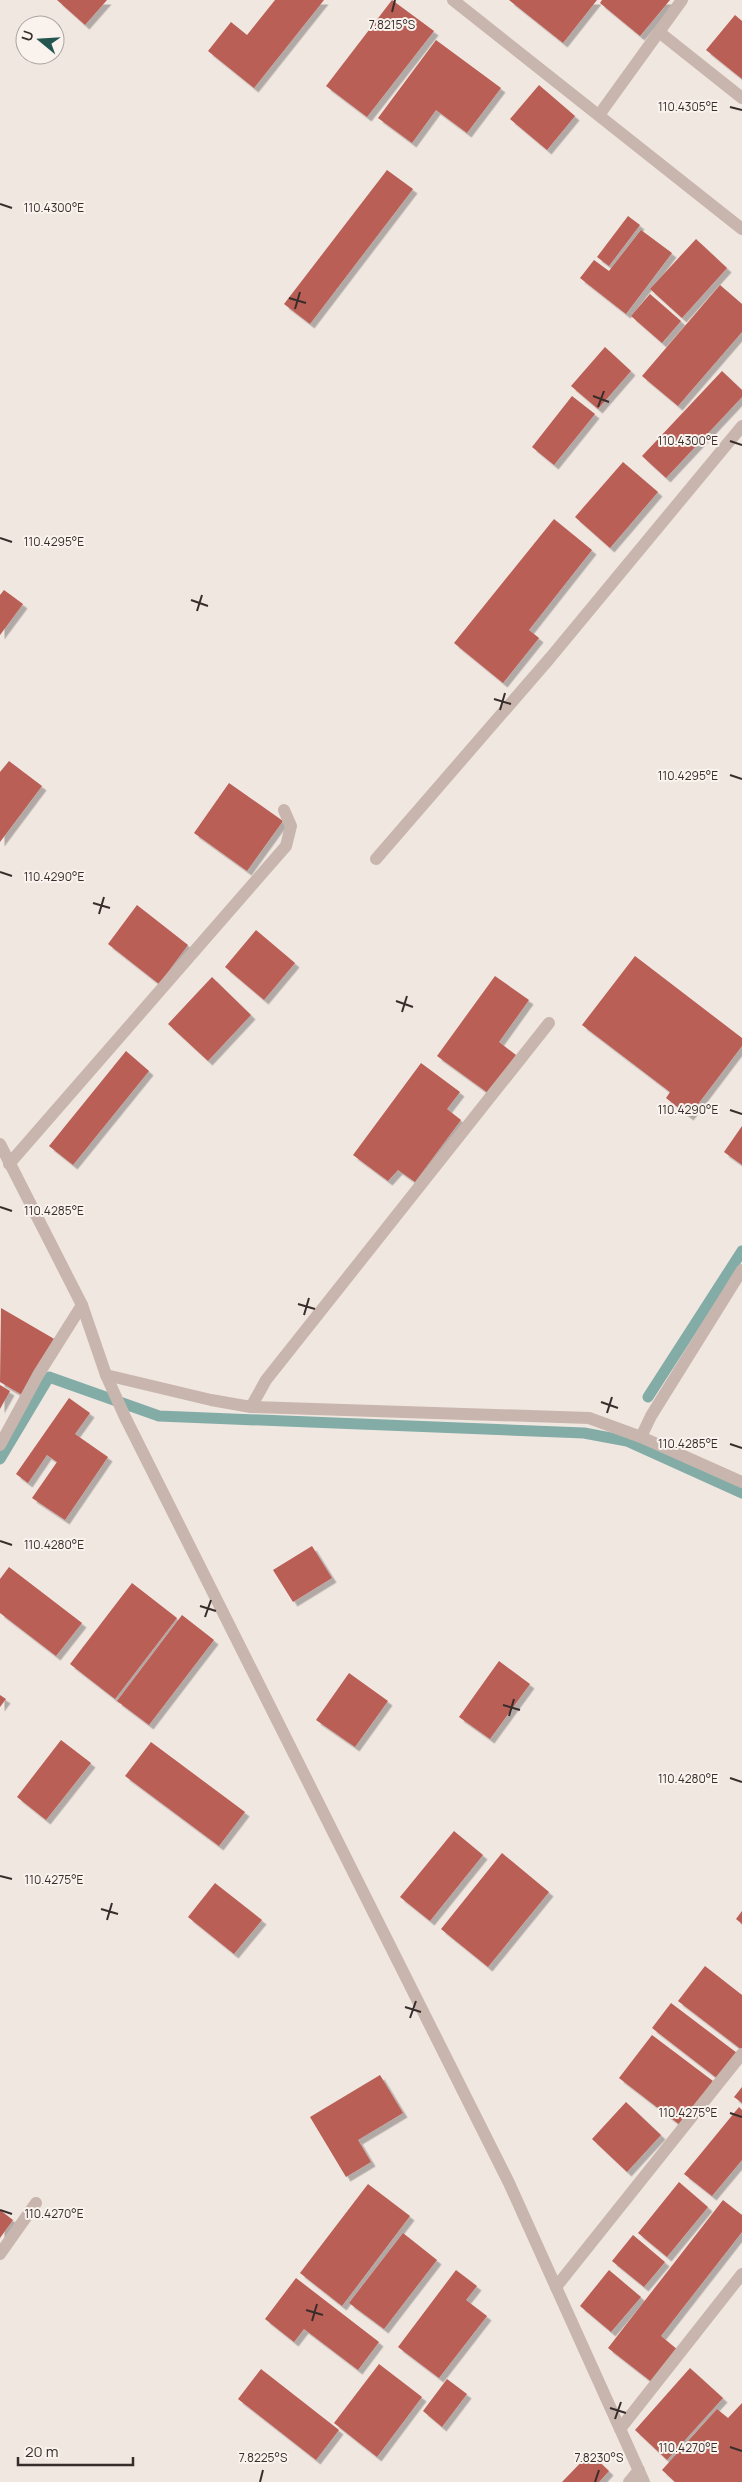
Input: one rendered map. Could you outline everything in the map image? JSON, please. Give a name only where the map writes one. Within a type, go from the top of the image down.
[{"type":"street","points":[[453,0],[742,229]]},
{"type":"street","points":[[599,115],[682,0]]},
{"type":"street","points":[[659,32],[742,98]]},
{"type":"street","points":[[376,859],[550,658],[742,426]]},
{"type":"street","points":[[9,1164],[286,846],[291,826],[284,810]]},
{"type":"street","points":[[251,1407],[266,1380],[549,1023]]},
{"type":"street","points":[[0,1144],[82,1305],[106,1375],[509,2183],[641,2476],[630,2482]]},
{"type":"street","points":[[641,1437],[651,1416],[742,1270]]},
{"type":"street","points":[[0,1445],[38,1375],[82,1305]]},
{"type":"street","points":[[106,1375],[251,1407],[589,1418],[641,1437],[742,1482]]},
{"type":"street","points":[[556,2287],[742,2054]]},
{"type":"street","points":[[0,2254],[36,2203]]},
{"type":"street","points":[[620,2430],[742,2274]]},
{"type":"building","points":[[57,0],[107,0],[85,25]]},
{"type":"building","points":[[275,0],[324,0],[254,88],[208,51],[231,22],[247,35]]},
{"type":"building","points":[[392,0],[434,31],[367,117],[326,86]]},
{"type":"building","points":[[509,0],[597,0],[563,43]]},
{"type":"building","points":[[602,0],[670,0],[640,36],[600,3]]},
{"type":"building","points":[[735,15],[742,21],[742,79],[706,50]]},
{"type":"building","points":[[436,40],[501,88],[467,133],[436,110],[412,143],[378,118]]},
{"type":"building","points":[[539,85],[575,116],[547,150],[510,119]]},
{"type":"building","points":[[387,170],[413,189],[310,324],[284,304]]},
{"type":"building","points":[[628,216],[640,225],[609,266],[597,257]]},
{"type":"building","points":[[641,230],[672,253],[626,314],[580,278],[594,260],[609,271]]},
{"type":"building","points":[[696,239],[727,268],[682,318],[650,289]]},
{"type":"building","points":[[720,285],[742,304],[742,332],[678,406],[642,376]]},
{"type":"building","points":[[650,294],[681,321],[662,343],[631,316]]},
{"type":"building","points":[[605,347],[631,371],[598,409],[571,386]]},
{"type":"building","points":[[722,371],[742,390],[742,397],[666,478],[642,456]]},
{"type":"building","points":[[572,396],[595,414],[554,465],[532,447]]},
{"type":"building","points":[[623,462],[658,492],[610,548],[575,517]]},
{"type":"building","points":[[554,519],[592,550],[529,630],[539,638],[503,683],[454,643]]},
{"type":"building","points":[[4,590],[23,604],[0,635],[0,595]]},
{"type":"building","points":[[9,761],[42,786],[0,842],[0,772]]},
{"type":"building","points":[[229,783],[283,821],[247,871],[194,833]]},
{"type":"building","points":[[137,905],[188,945],[159,984],[108,944]]},
{"type":"building","points":[[256,930],[295,963],[264,1000],[225,967]]},
{"type":"building","points":[[635,956],[742,1038],[742,1046],[689,1116],[666,1098],[670,1092],[582,1025]]},
{"type":"building","points":[[495,976],[529,1000],[499,1042],[516,1055],[488,1093],[437,1056]]},
{"type":"building","points":[[212,977],[251,1015],[208,1061],[168,1024]]},
{"type":"building","points":[[126,1051],[149,1071],[73,1165],[49,1146]]},
{"type":"building","points":[[421,1063],[460,1092],[447,1109],[461,1120],[415,1182],[398,1170],[388,1181],[353,1155]]},
{"type":"building","points":[[742,1126],[742,1165],[724,1152]]},
{"type":"building","points":[[1,1308],[56,1340],[24,1396],[0,1382]]},
{"type":"building","points":[[0,1385],[10,1391],[0,1409]]},
{"type":"building","points":[[69,1398],[90,1413],[75,1434],[108,1457],[65,1520],[32,1498],[57,1462],[47,1455],[28,1483],[16,1474]]},
{"type":"building","points":[[312,1546],[332,1578],[293,1602],[273,1570]]},
{"type":"building","points":[[9,1567],[82,1623],[56,1656],[0,1613],[0,1579]]},
{"type":"building","points":[[132,1583],[177,1618],[115,1699],[70,1664]]},
{"type":"building","points":[[182,1615],[214,1640],[149,1725],[117,1701]]},
{"type":"building","points":[[499,1661],[530,1684],[490,1739],[459,1717]]},
{"type":"building","points":[[349,1673],[388,1701],[355,1747],[316,1720]]},
{"type":"building","points":[[0,1695],[6,1699],[0,1707]]},
{"type":"building","points":[[61,1740],[91,1763],[46,1820],[17,1797]]},
{"type":"building","points":[[151,1742],[245,1812],[219,1846],[125,1776]]},
{"type":"building","points":[[454,1831],[483,1855],[430,1921],[400,1897]]},
{"type":"building","points":[[502,1853],[549,1892],[488,1967],[441,1929]]},
{"type":"building","points":[[215,1883],[262,1920],[234,1954],[188,1917]]},
{"type":"building","points":[[742,1911],[742,1924],[736,1919]]},
{"type":"building","points":[[705,1966],[742,1995],[742,2050],[678,2001]]},
{"type":"building","points":[[671,2003],[737,2053],[718,2079],[652,2028]]},
{"type":"building","points":[[652,2035],[713,2081],[680,2125],[619,2078]]},
{"type":"building","points":[[380,2075],[403,2113],[358,2140],[371,2162],[346,2177],[310,2117]]},
{"type":"building","points":[[742,2087],[742,2103],[734,2097]]},
{"type":"building","points":[[626,2102],[661,2135],[627,2172],[592,2139]]},
{"type":"building","points":[[739,2107],[742,2110],[742,2160],[712,2196],[684,2174]]},
{"type":"building","points":[[679,2182],[708,2207],[667,2257],[638,2233]]},
{"type":"building","points":[[368,2184],[410,2216],[342,2306],[300,2273]]},
{"type":"building","points":[[723,2200],[742,2215],[742,2232],[661,2336],[678,2350],[653,2383],[608,2348]]},
{"type":"building","points":[[0,2210],[13,2220],[0,2238]]},
{"type":"building","points":[[403,2233],[437,2260],[384,2329],[349,2303]]},
{"type":"building","points":[[633,2235],[665,2262],[644,2287],[612,2261]]},
{"type":"building","points":[[456,2270],[477,2286],[466,2300],[487,2316],[439,2378],[398,2347]]},
{"type":"building","points":[[609,2270],[641,2297],[611,2332],[580,2306]]},
{"type":"building","points":[[296,2278],[379,2342],[358,2370],[304,2329],[294,2342],[265,2319]]},
{"type":"building","points":[[379,2364],[422,2397],[377,2457],[334,2423]]},
{"type":"building","points":[[690,2368],[723,2398],[667,2460],[635,2430]]},
{"type":"building","points":[[261,2369],[339,2430],[316,2460],[238,2399]]},
{"type":"building","points":[[447,2379],[467,2394],[442,2427],[423,2411]]},
{"type":"building","points":[[742,2403],[742,2482],[675,2482],[662,2470],[717,2409],[728,2418]]},
{"type":"building","points":[[590,2453],[609,2471],[599,2482],[562,2482]]},
{"type":"waterway","points":[[648,1397],[742,1251]]},
{"type":"waterway","points":[[0,1459],[49,1377],[159,1416],[584,1433],[627,1441],[742,1493]]}]
